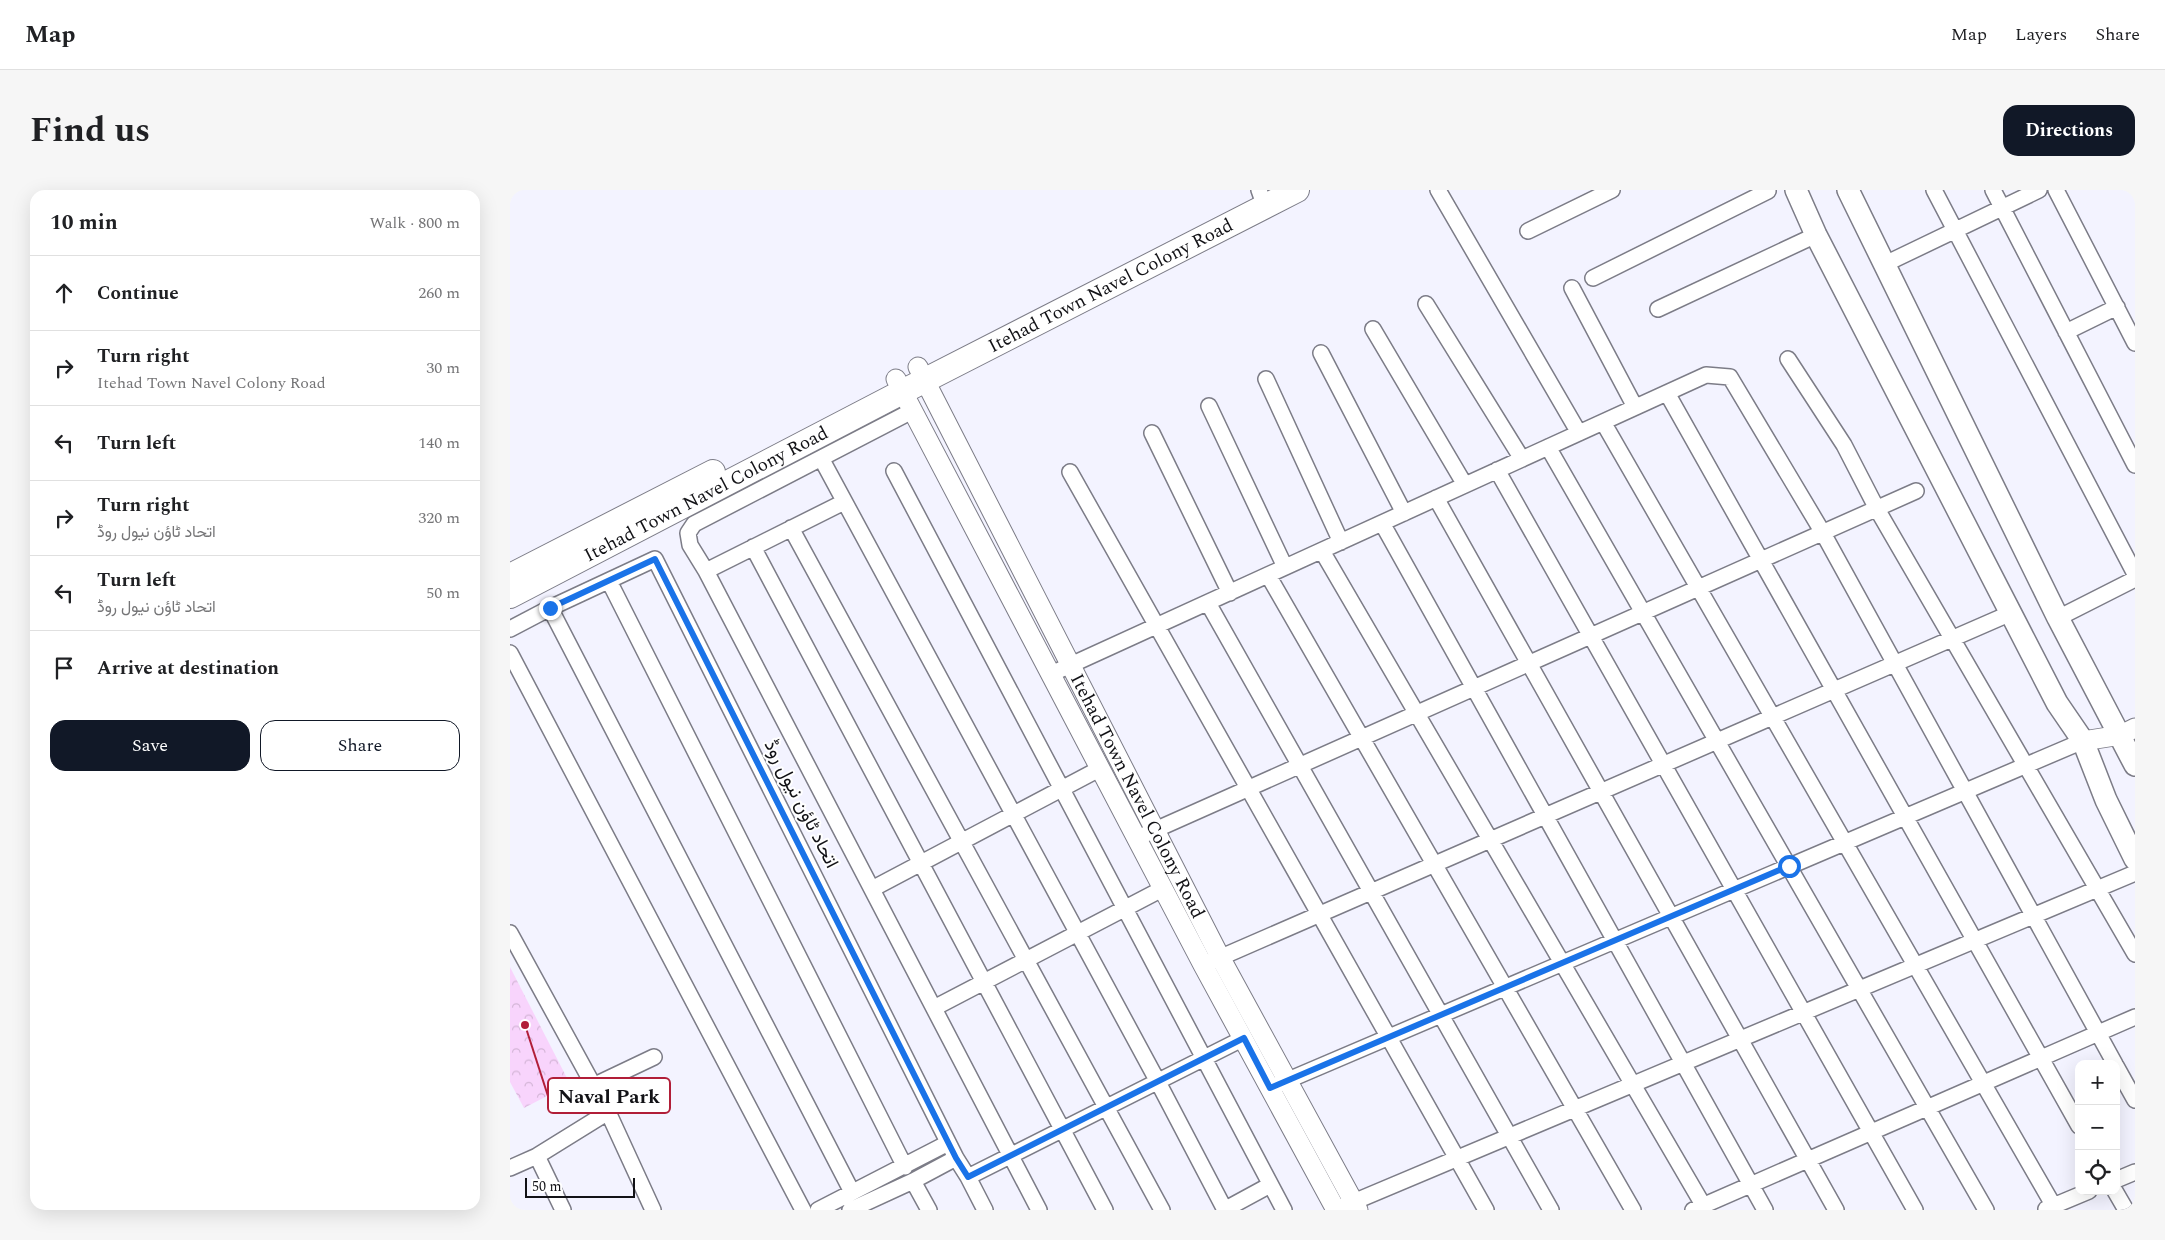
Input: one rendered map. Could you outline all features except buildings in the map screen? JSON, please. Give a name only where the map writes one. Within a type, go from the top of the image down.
[{"type":"main road","name":"Itehad Town Navel Colony Road","points":[[510,596],[903,394],[921,374],[1262,195],[1298,190]]},
{"type":"main road","points":[[1796,190],[1816,235],[2010,613],[2057,703],[2083,741],[2106,800],[2135,859]]},
{"type":"main road","points":[[1848,190],[2058,618],[2128,732],[2135,765]]},
{"type":"main road","name":"Itehad Town Navel Colony Road","points":[[510,576],[903,394]]},
{"type":"street","points":[[1438,190],[1580,433]]},
{"type":"street","points":[[1528,231],[1612,190]]},
{"type":"street","points":[[1592,278],[1768,190]]},
{"type":"street","points":[[1934,190],[2135,574]]},
{"type":"street","points":[[1993,190],[2135,465]]},
{"type":"street","points":[[1885,264],[2039,190]]},
{"type":"street","points":[[2056,190],[2134,339]]},
{"type":"street","points":[[1658,309],[1816,235]]},
{"type":"street","points":[[1572,288],[1635,407]]},
{"type":"street","points":[[1426,304],[1522,459]]},
{"type":"street","points":[[2066,332],[2117,307]]},
{"type":"street","points":[[1373,329],[1465,485]]},
{"type":"street","points":[[1321,353],[1404,513]]},
{"type":"street","points":[[1788,359],[1844,445],[1877,509],[2135,954]]},
{"type":"street","name":"Itehad Town Navel Colony Road","points":[[921,374],[1156,830],[1244,1038],[1336,1210]]},
{"type":"street","points":[[1051,674],[1706,375],[1730,378],[1822,533],[2113,1060]]},
{"type":"street","points":[[1266,379],[1341,542]]},
{"type":"street","points":[[1667,393],[2075,1119]]},
{"type":"street","points":[[903,394],[821,458],[694,524],[688,533],[690,546],[706,571],[1040,1210]]},
{"type":"street","name":"Itehad Town Navel Colony Road","points":[[903,394],[1164,888],[1289,1080],[1356,1206]]},
{"type":"street","points":[[1209,406],[1285,567]]},
{"type":"street","points":[[1603,422],[1983,1083],[2052,1209],[2081,1195]]},
{"type":"street","points":[[1152,433],[1230,593]]},
{"type":"street","points":[[1548,447],[1986,1210]]},
{"type":"street","points":[[821,458],[1158,1082],[1225,1210],[1270,1185]]},
{"type":"street","points":[[1497,470],[1915,1210]]},
{"type":"street","points":[[894,471],[1284,1210]]},
{"type":"street","points":[[1070,472],[1486,1210]]},
{"type":"street","points":[[1138,838],[1916,491]]},
{"type":"street","points":[[1436,498],[1836,1210]]},
{"type":"street","points":[[706,571],[844,502]]},
{"type":"street","points":[[1382,523],[1765,1210]]},
{"type":"street","points":[[791,528],[1108,1107],[1162,1210]]},
{"type":"street","points":[[753,547],[1105,1210]]},
{"type":"street","points":[[1322,551],[1633,1084],[1701,1208],[2135,1017]]},
{"type":"street","name":"اتحاد ٹاؤن نیول روڈ","points":[[510,630],[550,608],[655,559],[948,1144],[985,1210]]},
{"type":"street","points":[[1268,575],[1633,1210]]},
{"type":"street","points":[[2058,618],[2135,579]]},
{"type":"street","points":[[609,581],[905,1167]]},
{"type":"street","points":[[1208,603],[1551,1210]]},
{"type":"street","points":[[550,608],[856,1204]]},
{"type":"street","points":[[1212,961],[2010,613]]},
{"type":"street","points":[[510,653],[803,1210]]},
{"type":"street","points":[[1270,1088],[2083,741],[2128,732]]},
{"type":"street","points":[[872,888],[1101,768]]},
{"type":"street","points":[[1336,1210],[1356,1206],[1457,1158],[2135,873]]},
{"type":"street","points":[[934,1008],[1164,888]]},
{"type":"street","points":[[510,933],[608,1112],[653,1210]]},
{"type":"street","points":[[968,1177],[1244,1038]]},
{"type":"street","points":[[593,1086],[654,1057]]},
{"type":"street","points":[[2120,1072],[2135,1100]]},
{"type":"street","points":[[510,1168],[537,1156],[608,1112]]},
{"type":"street","points":[[856,1204],[905,1167],[948,1144]]},
{"type":"street","points":[[537,1156],[563,1210]]},
{"type":"street","points":[[818,1210],[856,1204],[913,1181],[956,1158]]},
{"type":"street","points":[[2120,1178],[2135,1172]]},
{"type":"street","points":[[913,1181],[928,1210]]},
{"type":"street","points":[[2117,1195],[2126,1210]]},
{"type":"green space","points":[[510,967],[570,1084],[524,1108],[510,1082]]},
{"type":"place","name":"Naval Park","points":[[525,1025]]},
{"type":"route","points":[[550,608],[655,559],[956,1158],[968,1177],[1244,1038],[1270,1088],[1789,866]]}]
